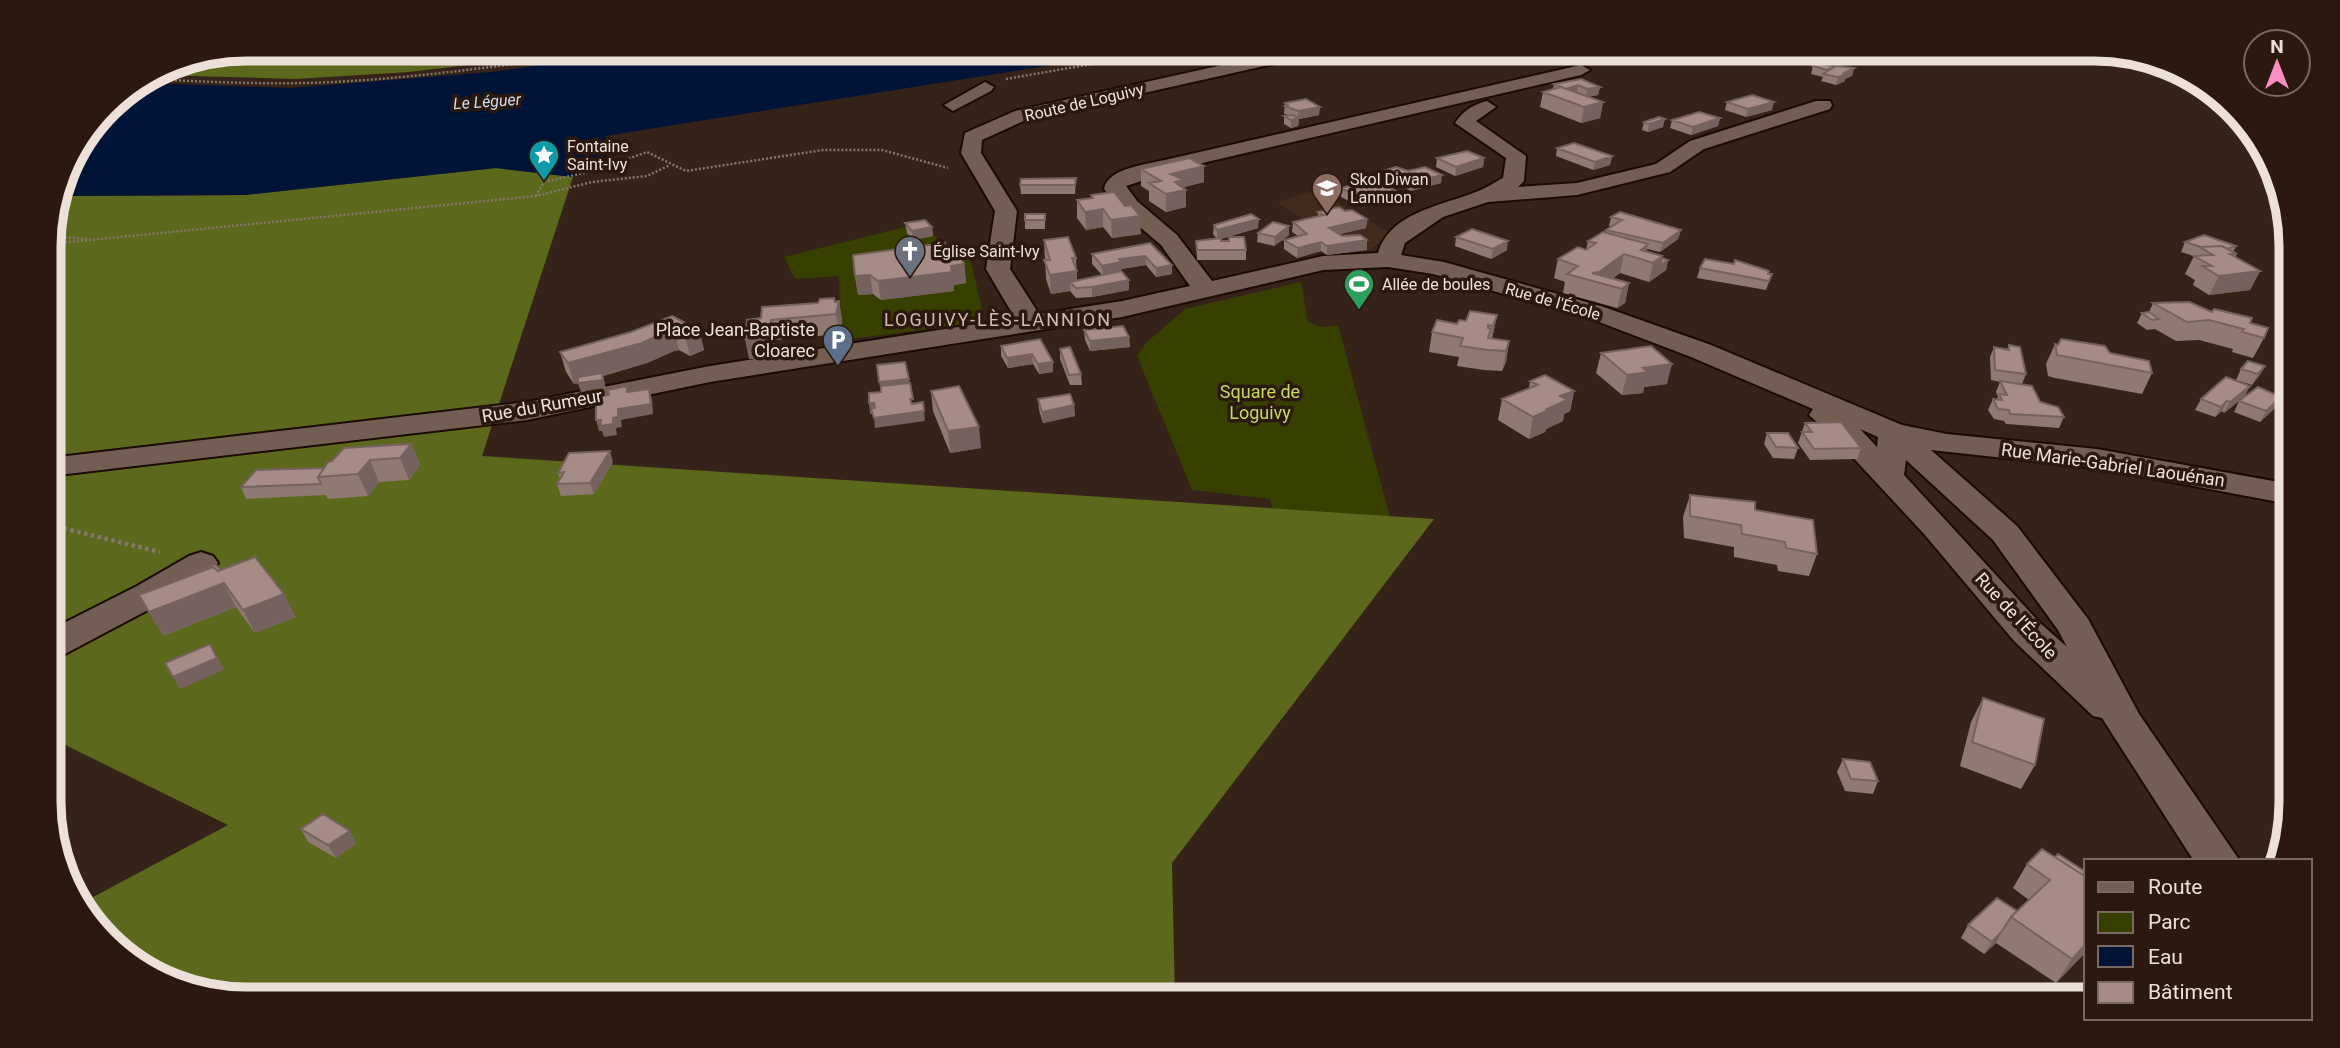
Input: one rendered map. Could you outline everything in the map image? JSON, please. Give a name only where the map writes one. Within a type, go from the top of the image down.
[{"type":"street","name":"Route de Loguivy","points":[[1031,323],[998,269],[1006,211],[971,153],[972,136],[1022,115],[1264,61]]},
{"type":"street","points":[[1206,290],[1169,240],[1122,198],[1115,189],[1116,183],[1126,177],[1176,163],[1581,69]]},
{"type":"street","points":[[953,105],[985,88]]},
{"type":"street","points":[[1486,196],[1577,188],[1663,168],[1697,145],[1824,105]]},
{"type":"street","points":[[1388,260],[1394,240],[1435,212],[1486,196],[1513,181],[1516,156],[1465,123],[1470,115],[1487,107]]},
{"type":"street","name":"Rue de l'École","points":[[1031,323],[1122,309],[1323,263],[1388,260],[1435,267],[1595,312],[1701,351],[1894,433],[2005,533],[2075,627],[2123,722],[2217,859]]},
{"type":"street","name":"Rue du Rumeur","points":[[62,466],[527,411],[710,374],[1031,323]]},
{"type":"street","name":"Rue de l'École","points":[[1701,351],[1783,390],[1824,414],[1845,431],[1937,528],[2027,632],[2123,722]]},
{"type":"street","points":[[1888,477],[1894,433]]},
{"type":"street","name":"Rue Marie-Gabriel Laouénan","points":[[1894,433],[1930,443],[2033,450],[2150,467],[2279,492]]},
{"type":"street","points":[[61,640],[140,600],[201,563]]},
{"type":"path","points":[[167,80],[292,83],[480,69],[538,61]]},
{"type":"path","points":[[985,88],[986,83],[1102,61]]},
{"type":"path","points":[[536,196],[544,183],[597,170],[647,152],[686,171],[823,150],[882,149],[986,179]]},
{"type":"path","points":[[62,243],[536,196],[592,182],[647,176],[670,165]]},
{"type":"path","points":[[62,237],[103,240]]},
{"type":"path","points":[[61,528],[201,563]]},
{"type":"shaded area","name":"Skol Diwan Lannuon","points":[[1316,190],[1389,232],[1372,249],[1367,250],[1359,244],[1340,245],[1277,202]]},
{"type":"green space","points":[[246,61],[501,61],[409,72],[296,79],[175,76],[222,63]]},
{"type":"green space","points":[[496,168],[573,177],[482,456],[1434,519],[1172,863],[1175,987],[246,987],[198,980],[154,962],[134,948],[115,933],[89,899],[228,825],[61,743],[62,234],[69,196],[245,195]]},
{"type":"green space","points":[[922,223],[953,255],[969,253],[985,322],[841,340],[839,276],[795,279],[784,257]]},
{"type":"green space","name":"Square de Loguivy","points":[[1301,282],[1308,322],[1322,327],[1338,325],[1390,517],[1284,548],[1270,499],[1192,490],[1137,356],[1146,343],[1185,309]]},
{"type":"water","name":"Le Léguer","points":[[569,61],[1078,61],[605,136],[616,155],[573,177],[496,168],[245,195],[69,196],[80,164],[107,124],[124,107],[159,84],[290,88],[492,72]]},
{"type":"building","points":[[1820,63],[1834,67],[1827,70],[1813,66]]},
{"type":"building","points":[[1836,66],[1854,68],[1838,77],[1823,74]]},
{"type":"building","points":[[1581,79],[1600,87],[1587,89],[1578,85],[1566,89],[1554,84]]},
{"type":"building","points":[[1561,87],[1603,102],[1584,107],[1543,92]]},
{"type":"building","points":[[1752,95],[1774,102],[1748,109],[1727,102]]},
{"type":"building","points":[[1306,99],[1320,107],[1298,111],[1285,106],[1288,105],[1285,103]]},
{"type":"building","points":[[1699,112],[1720,118],[1693,127],[1672,120]]},
{"type":"building","points":[[1284,116],[1299,118],[1291,120]]},
{"type":"building","points":[[1659,117],[1665,119],[1649,124],[1644,122]]},
{"type":"building","points":[[1574,143],[1612,156],[1595,162],[1557,148]]},
{"type":"building","points":[[1467,151],[1484,158],[1456,167],[1437,158]]},
{"type":"building","points":[[1189,158],[1204,166],[1171,174],[1184,180],[1175,182],[1186,190],[1166,194],[1149,183],[1161,181],[1141,169]]},
{"type":"building","points":[[1396,167],[1408,171],[1425,167],[1442,175],[1412,182],[1386,170]]},
{"type":"building","points":[[1076,178],[1075,185],[1020,185],[1021,179]]},
{"type":"building","points":[[1374,179],[1398,192],[1387,195],[1378,191],[1358,197],[1341,188]]},
{"type":"building","points":[[1114,192],[1125,206],[1131,205],[1140,216],[1111,220],[1103,209],[1085,212],[1077,200],[1093,198],[1091,195]]},
{"type":"building","points":[[1339,207],[1345,211],[1352,210],[1367,219],[1329,228],[1342,236],[1360,235],[1367,240],[1327,246],[1321,242],[1298,248],[1284,240],[1307,234],[1293,222],[1324,215],[1318,212]]},
{"type":"building","points":[[1620,212],[1681,230],[1663,243],[1606,230],[1622,220],[1611,217]]},
{"type":"building","points":[[1025,214],[1045,214],[1045,220],[1025,220]]},
{"type":"building","points":[[1251,214],[1259,219],[1217,230],[1214,225]]},
{"type":"building","points":[[925,220],[932,227],[912,231],[905,223]]},
{"type":"building","points":[[1273,222],[1289,226],[1275,237],[1258,233]]},
{"type":"building","points":[[1472,229],[1508,241],[1493,249],[1456,237]]},
{"type":"building","points":[[1603,232],[1648,244],[1641,250],[1662,256],[1653,263],[1624,254],[1599,272],[1592,273],[1629,283],[1622,289],[1567,274],[1578,266],[1558,259],[1578,247],[1586,250],[1596,243],[1588,241]]},
{"type":"building","points":[[2204,235],[2236,246],[2227,249],[2222,246],[2201,247],[2185,242]]},
{"type":"building","points":[[1068,237],[1076,258],[1072,258],[1077,271],[1050,275],[1044,260],[1050,260],[1044,240]]},
{"type":"building","points":[[1229,237],[1244,237],[1246,250],[1197,250],[1196,241],[1221,238],[1221,241],[1229,241]]},
{"type":"building","points":[[945,243],[945,247],[956,246],[964,264],[951,266],[952,272],[878,281],[870,275],[855,276],[853,255]]},
{"type":"building","points":[[1150,243],[1172,265],[1156,268],[1145,256],[1119,259],[1121,262],[1102,266],[1092,254]]},
{"type":"building","points":[[2222,246],[2237,254],[2230,254],[2260,271],[2219,276],[2202,266],[2212,266],[2194,256],[2213,255],[2200,247]]},
{"type":"building","points":[[1705,259],[1734,264],[1735,260],[1772,274],[1769,281],[1700,268]]},
{"type":"building","points":[[1121,271],[1129,280],[1076,288],[1070,282]]},
{"type":"building","points":[[834,298],[835,302],[839,301],[836,314],[771,320],[769,336],[745,339],[747,320],[761,318],[762,307],[818,303],[820,299]]},
{"type":"building","points":[[2189,302],[2212,312],[2214,309],[2252,318],[2250,323],[2268,328],[2264,338],[2242,332],[2244,329],[2209,320],[2187,322],[2153,303]]},
{"type":"building","points":[[1470,311],[1497,315],[1493,326],[1488,325],[1491,329],[1488,338],[1509,341],[1506,351],[1460,346],[1463,338],[1432,332],[1437,320],[1457,324],[1459,320],[1466,321]]},
{"type":"building","points":[[2149,312],[2159,319],[2152,320],[2142,313]]},
{"type":"building","points":[[672,316],[699,330],[685,336],[674,330],[668,331],[642,343],[568,363],[560,352],[631,332]]},
{"type":"building","points":[[1123,326],[1129,337],[1090,341],[1084,330]]},
{"type":"building","points":[[1040,339],[1053,362],[1038,364],[1032,354],[1007,358],[1001,346]]},
{"type":"building","points":[[2061,339],[2105,346],[2110,353],[2149,361],[2152,373],[2057,355],[2055,344],[2058,345]]},
{"type":"building","points":[[2009,345],[2020,347],[2026,374],[1995,370],[1994,347],[2009,350]]},
{"type":"building","points":[[1651,346],[1672,364],[1643,368],[1648,372],[1627,375],[1601,353]]},
{"type":"building","points":[[1070,347],[1081,374],[1069,375],[1060,349]]},
{"type":"building","points":[[2248,361],[2265,366],[2258,374],[2241,369]]},
{"type":"building","points":[[905,362],[909,379],[879,382],[877,365]]},
{"type":"building","points":[[602,373],[603,380],[578,383],[578,377]]},
{"type":"building","points":[[1545,375],[1574,391],[1560,396],[1567,400],[1533,417],[1502,399],[1538,385],[1530,381]]},
{"type":"building","points":[[2226,377],[2250,386],[2221,407],[2201,399]]},
{"type":"building","points":[[2000,381],[2032,386],[2040,402],[2058,407],[2064,417],[2010,414],[2009,410],[1998,409],[1993,399],[2002,400],[1999,394],[2007,395]]},
{"type":"building","points":[[910,383],[912,404],[923,402],[924,411],[874,418],[871,409],[875,408],[874,403],[869,403],[869,393],[881,392],[881,386]]},
{"type":"building","points":[[627,386],[627,392],[649,389],[651,404],[618,409],[618,417],[613,418],[613,424],[600,426],[601,420],[596,420],[596,397],[609,395],[608,390]]},
{"type":"building","points":[[959,386],[979,427],[948,431],[931,391]]},
{"type":"building","points":[[2258,387],[2279,396],[2266,411],[2239,401]]},
{"type":"building","points":[[1070,394],[1074,405],[1042,412],[1038,399]]},
{"type":"building","points":[[1841,422],[1861,448],[1814,449],[1802,432],[1812,432],[1805,423]]},
{"type":"building","points":[[1767,433],[1788,433],[1798,448],[1776,447]]},
{"type":"building","points":[[411,444],[400,458],[370,460],[358,474],[318,477],[328,462],[344,448]]},
{"type":"building","points":[[610,451],[590,483],[557,484],[564,472],[558,473],[569,453]]},
{"type":"building","points":[[324,468],[318,477],[321,484],[241,487],[256,470]]},
{"type":"building","points":[[1690,495],[1755,502],[1755,510],[1813,520],[1817,554],[1786,548],[1785,542],[1742,534],[1741,525],[1690,516]]},
{"type":"building","points":[[255,557],[284,594],[243,610],[224,583],[149,612],[139,595],[213,567],[218,571]]},
{"type":"building","points":[[215,564],[221,570],[213,567],[195,572]]},
{"type":"building","points":[[210,644],[217,658],[173,677],[165,663]]},
{"type":"building","points":[[1983,698],[2044,719],[2035,765],[1972,742]]},
{"type":"building","points":[[1843,759],[1870,762],[1878,781],[1851,779]]},
{"type":"building","points":[[323,814],[350,831],[328,845],[301,829]]},
{"type":"building","points":[[2042,849],[2084,876],[2084,946],[2072,959],[2011,917],[2050,880],[2027,864]]},
{"type":"building","points":[[2058,854],[2084,871],[2084,876],[2055,857]]},
{"type":"building","points":[[1997,898],[2017,911],[1992,942],[1968,925]]},
{"type":"place","name":"Fontaine Saint-Ivy","points":[[544,182]]},
{"type":"place","name":"Skol Diwan Lannuon","points":[[1327,215]]},
{"type":"place","name":"Église Saint-Ivy","points":[[910,278]]},
{"type":"place","name":"Allée de boules","points":[[1359,311]]},
{"type":"place","name":"Place Jean-Baptiste Cloarec","points":[[838,367]]},
{"type":"district","name":"LOGUIVY-LÈS-LANNION","points":[[998,320]]}]
